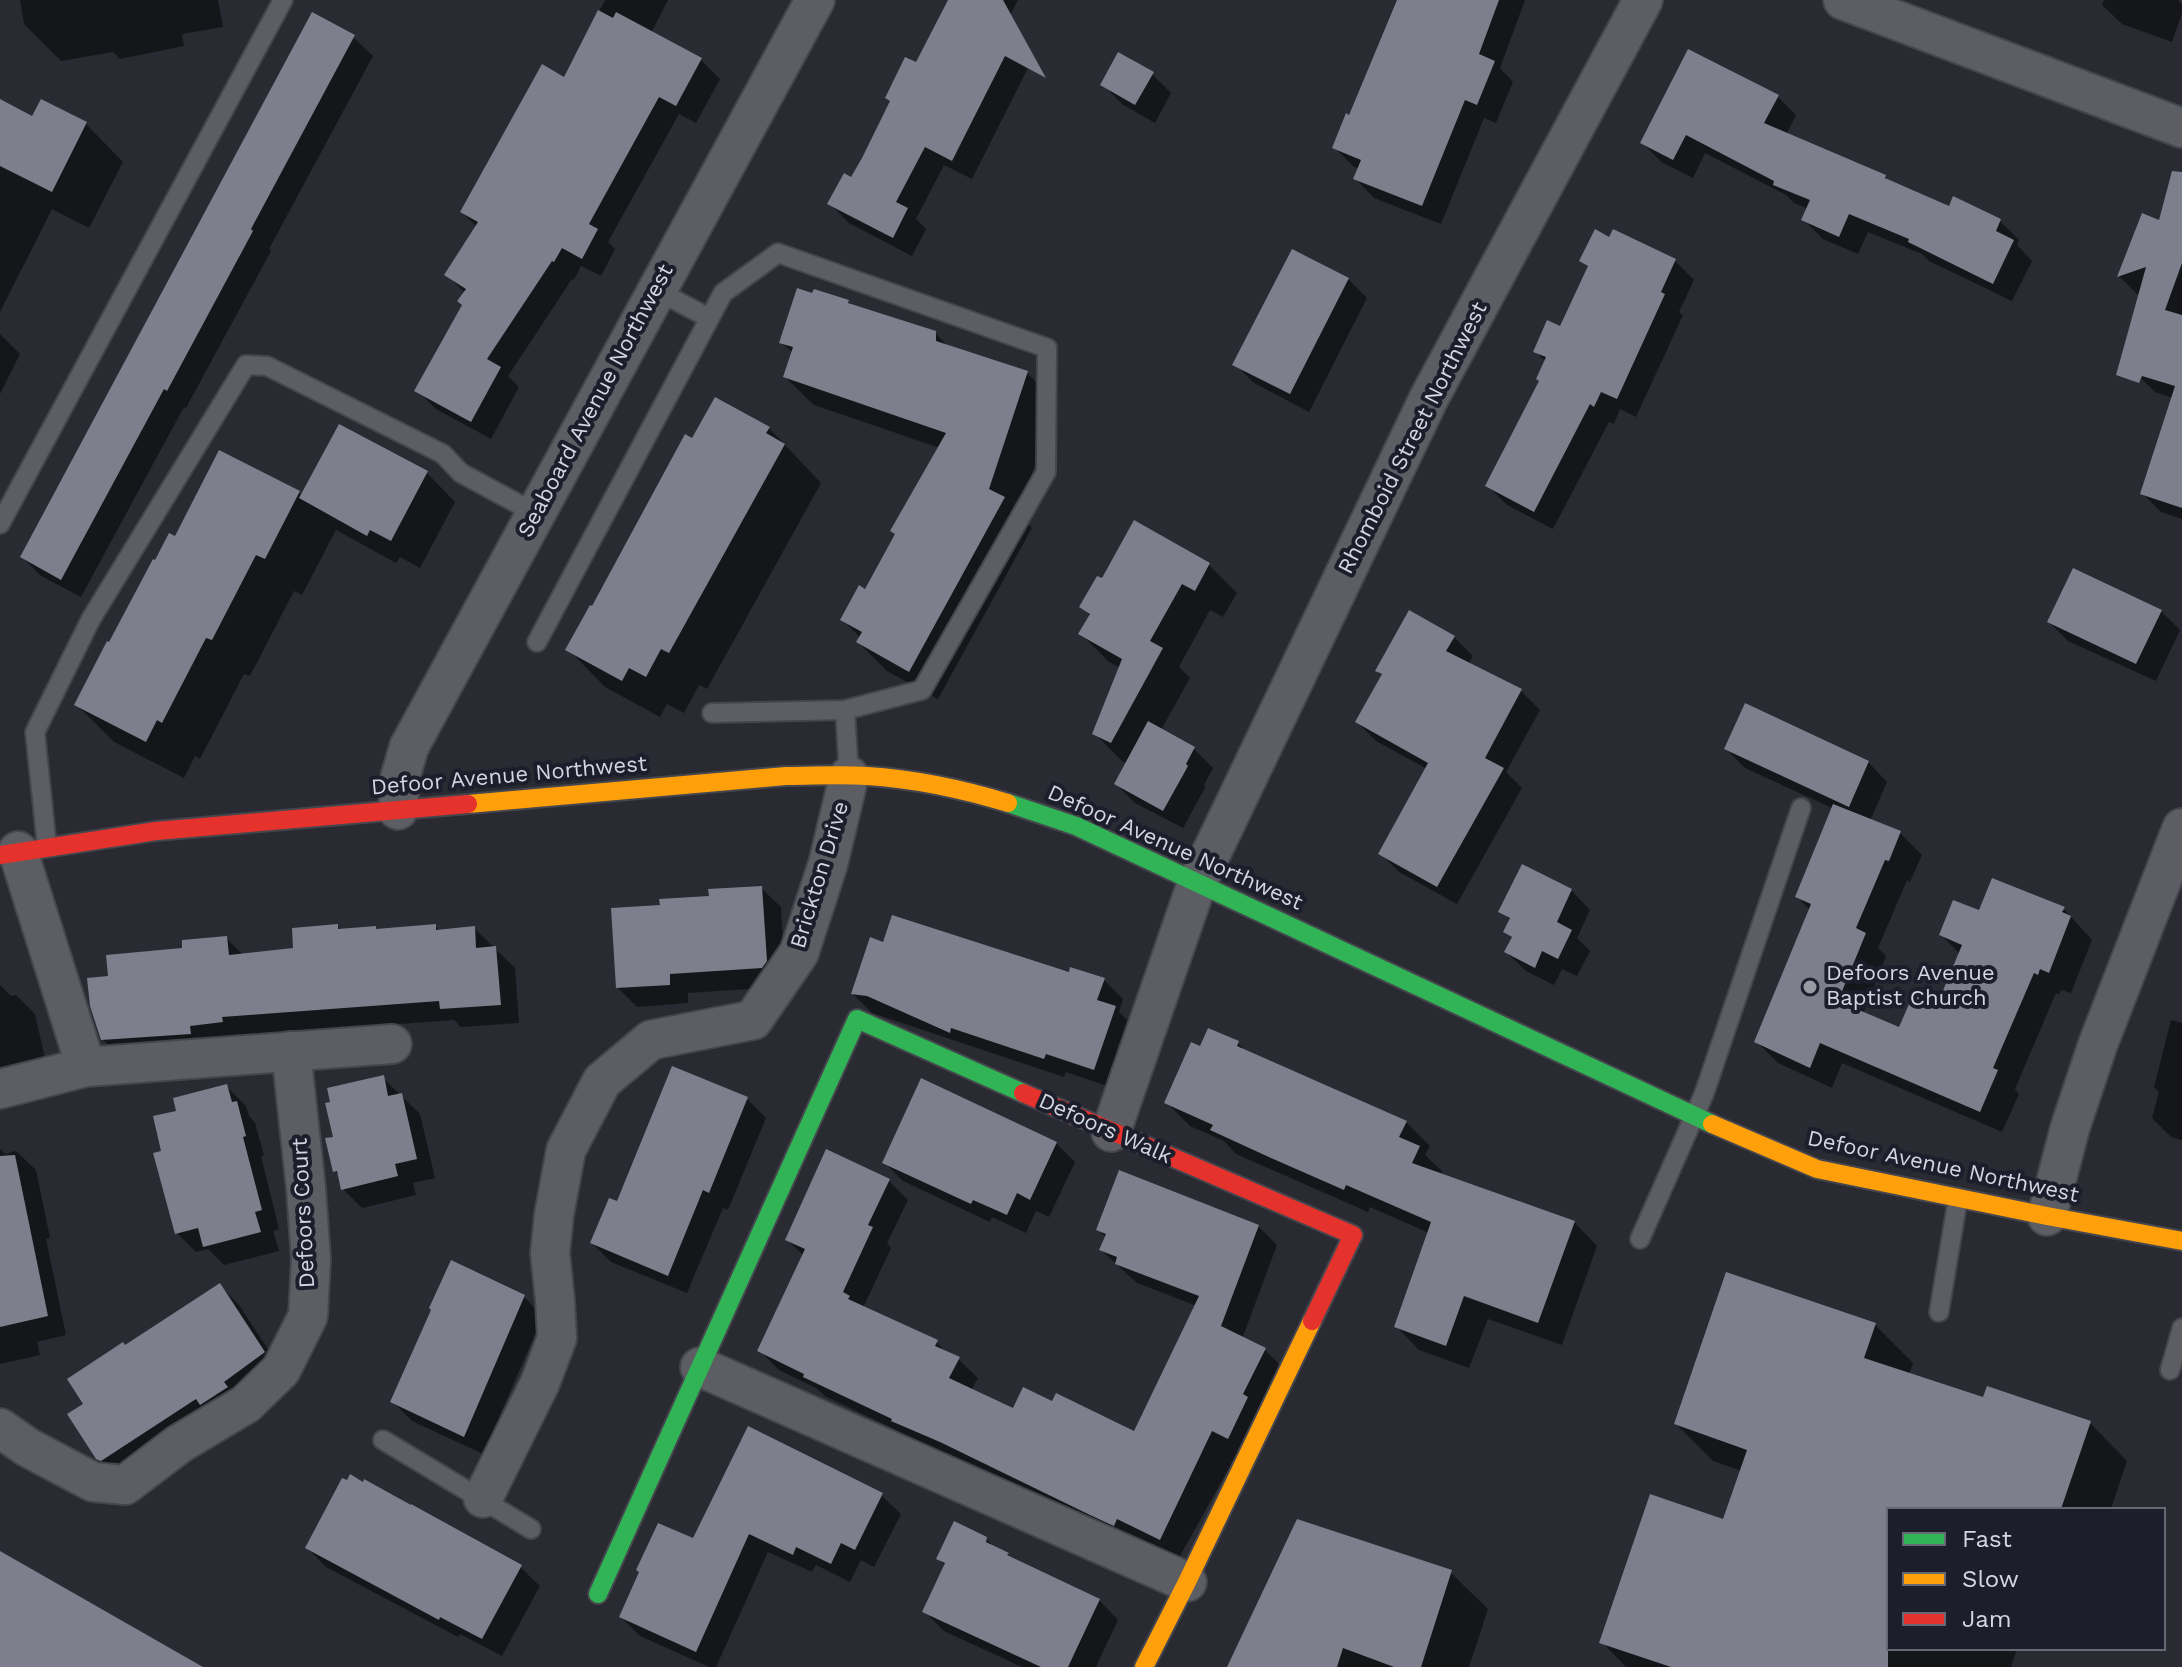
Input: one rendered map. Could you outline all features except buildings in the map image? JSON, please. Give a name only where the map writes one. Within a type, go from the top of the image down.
[{"type":"street","name":"Seaboard Avenue Northwest","points":[[398,810],[400,778],[409,747],[815,0]]},
{"type":"street","name":"Rhomboid Street Northwest","points":[[1111,1132],[1197,883],[1429,398],[1643,0]]},
{"type":"street","points":[[1843,0],[2182,128]]},
{"type":"street","name":"Defoor Avenue Northwest","points":[[22,851],[156,831],[786,776],[878,776],[948,786],[1019,804],[1076,826],[1695,1117],[1817,1169],[2182,1241]]},
{"type":"street","name":"Brickton Drive","points":[[483,1498],[540,1383],[557,1338],[550,1253],[566,1150],[602,1081],[651,1040],[753,1020],[799,953],[828,864],[849,776]]},
{"type":"street","points":[[2047,1216],[2070,1128],[2098,1044],[2182,828]]},
{"type":"street","points":[[22,851],[86,1067]]},
{"type":"street","name":"Defoors Walk","points":[[598,1594],[857,1019],[1353,1235],[1144,1667]]},
{"type":"street","points":[[0,1089],[86,1067],[392,1044]]},
{"type":"street","name":"Defoors Court","points":[[0,1428],[27,1447],[93,1482],[125,1485],[179,1444],[246,1404],[281,1370],[308,1316],[311,1259],[291,1051]]},
{"type":"street","points":[[700,1367],[1187,1582]]},
{"type":"lane","points":[[0,524],[283,0]]},
{"type":"lane","points":[[537,642],[723,293],[778,253],[1047,348],[1046,472],[922,690],[845,710],[712,713]]},
{"type":"lane","points":[[656,290],[709,318]]},
{"type":"lane","points":[[22,851],[35,732],[91,619],[246,365],[267,366],[443,454],[461,473],[535,513]]},
{"type":"lane","points":[[845,710],[849,776]]},
{"type":"lane","points":[[1640,1239],[1695,1117],[1801,808]]},
{"type":"lane","points":[[1939,1312],[1958,1198]]},
{"type":"lane","points":[[2170,1370],[2182,1328]]},
{"type":"lane","points":[[383,1440],[531,1529]]},
{"type":"traffic: fast","points":[[1008,803],[1076,826],[1712,1124]]},
{"type":"traffic: fast","points":[[598,1594],[857,1019],[1023,1093]]},
{"type":"traffic: slow","points":[[468,804],[786,776],[837,775],[921,782],[1008,803]]},
{"type":"traffic: slow","points":[[1712,1124],[1817,1169],[2182,1241]]},
{"type":"traffic: slow","points":[[1144,1667],[1312,1321]]},
{"type":"traffic: jam","points":[[0,855],[156,831],[468,804]]},
{"type":"traffic: jam","points":[[1023,1093],[1353,1235],[1312,1321]]},
{"type":"place","name":"Defoors Avenue Baptist Church","points":[[1810,987]]}]
